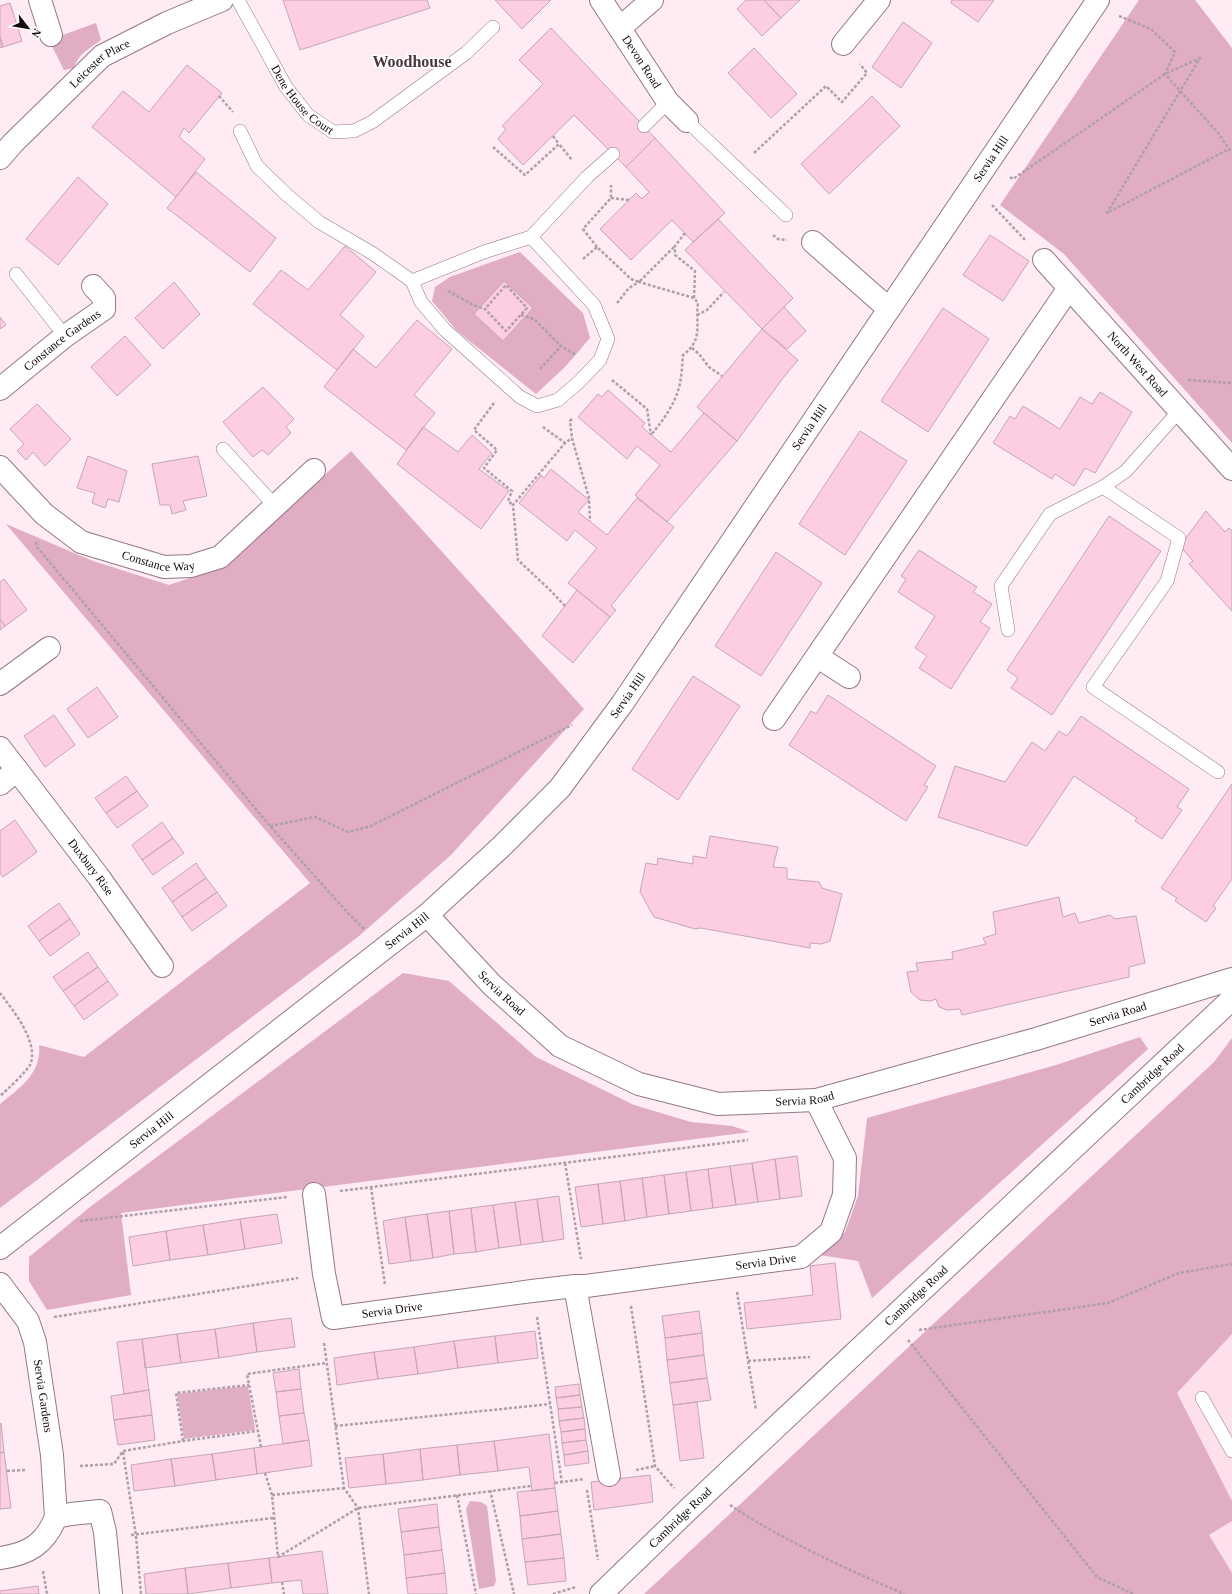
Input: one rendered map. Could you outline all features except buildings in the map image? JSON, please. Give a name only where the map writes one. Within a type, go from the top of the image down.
[{"type":"street","points":[[40,0],[51,35]]},
{"type":"street","name":"Leicester Place","points":[[0,158],[13,142],[102,56],[166,23],[222,0]]},
{"type":"street","name":"Devon Road","points":[[601,0],[621,27],[668,102],[686,121]]},
{"type":"street","points":[[621,27],[652,0]]},
{"type":"street","name":"Servia Hill","points":[[0,1248],[427,915],[502,846],[560,788],[622,704],[1096,2]]},
{"type":"street","points":[[843,44],[868,4]]},
{"type":"street","points":[[813,242],[889,309]]},
{"type":"street","name":"North West Road","points":[[1044,260],[1232,469]]},
{"type":"street","name":"Constance Gardens","points":[[0,389],[65,336],[104,309],[104,298],[93,286]]},
{"type":"street","points":[[774,719],[818,657],[1069,288]]},
{"type":"street","name":"Constance Way","points":[[0,467],[44,514],[82,542],[164,567],[191,566],[220,557],[314,470]]},
{"type":"street","points":[[0,684],[49,648]]},
{"type":"street","points":[[818,657],[849,677]]},
{"type":"street","name":"Duxbury Rise","points":[[0,748],[98,876],[162,966]]},
{"type":"street","points":[[0,784],[18,770]]},
{"type":"street","name":"Servia Road","points":[[427,915],[492,985],[560,1046],[638,1084],[718,1104],[816,1100],[1036,1039],[1232,979]]},
{"type":"street","name":"Cambridge Road","points":[[601,1594],[708,1490],[1232,999]]},
{"type":"street","name":"Servia Drive","points":[[333,1318],[801,1257],[831,1232],[844,1195],[845,1158],[816,1100]]},
{"type":"street","points":[[314,1194],[324,1274],[333,1318]]},
{"type":"street","name":"Servia Gardens","points":[[0,1284],[28,1321],[35,1342],[52,1455],[56,1517],[50,1532],[38,1545],[21,1553],[0,1558]]},
{"type":"street","points":[[580,1286],[609,1475]]},
{"type":"street","points":[[56,1517],[100,1511],[105,1532],[111,1594]]},
{"type":"lane","name":"Dene House Court","points":[[238,0],[286,87],[308,115],[333,132],[354,131],[372,122],[466,53],[493,26]]},
{"type":"lane","points":[[644,126],[668,102]]},
{"type":"lane","points":[[686,121],[786,215]]},
{"type":"lane","points":[[240,131],[257,166],[287,195],[319,222],[372,253],[412,281],[421,302],[445,330],[520,397],[537,406],[558,400],[600,360],[608,339],[594,305],[531,236]]},
{"type":"lane","points":[[412,281],[484,252],[531,236],[587,178],[613,154]]},
{"type":"lane","points":[[16,274],[65,336]]},
{"type":"lane","points":[[1008,630],[1001,586],[1050,514],[1103,487],[1126,471],[1179,411]]},
{"type":"lane","points":[[223,449],[275,506]]},
{"type":"lane","points":[[1103,487],[1179,538],[1167,581],[1093,687],[1218,772]]},
{"type":"lane","points":[[1202,1398],[1232,1452]]},
{"type":"path","points":[[1096,2],[1150,29],[1175,52],[1165,74]]},
{"type":"path","points":[[738,169],[826,86],[842,102],[867,73],[843,44]]},
{"type":"path","points":[[987,163],[1013,178],[1165,74],[1200,58],[1181,92],[1107,213],[1229,149]]},
{"type":"path","points":[[1165,74],[1218,133],[1232,153]]},
{"type":"path","points":[[554,136],[587,178]]},
{"type":"path","points":[[493,147],[525,175],[559,144]]},
{"type":"path","points":[[601,165],[610,177],[611,198],[583,229],[597,247],[631,279],[694,298],[698,303],[697,315],[699,328],[696,342],[692,348],[683,355],[681,382],[677,397],[669,412],[651,435],[647,409],[612,380],[611,375],[606,381]]},
{"type":"path","points":[[973,186],[1044,260]]},
{"type":"path","points":[[611,198],[629,200]]},
{"type":"path","points":[[601,320],[610,315],[621,297],[639,282],[675,246],[684,233]]},
{"type":"path","points":[[675,246],[675,255],[695,271],[694,298]]},
{"type":"path","points":[[566,274],[597,247]]},
{"type":"path","points":[[474,306],[484,309],[506,331],[527,308],[506,285],[484,309]]},
{"type":"path","points":[[697,315],[707,310],[724,292]]},
{"type":"path","points":[[521,315],[534,319],[561,346],[594,366]]},
{"type":"path","points":[[540,369],[561,346]]},
{"type":"path","points":[[692,348],[700,354],[709,367],[722,376]]},
{"type":"path","points":[[495,401],[474,430],[497,450],[484,468],[512,491],[508,501],[513,505]]},
{"type":"path","points":[[576,415],[570,421],[572,438],[589,498],[590,521]]},
{"type":"path","points":[[539,424],[565,443]]},
{"type":"path","points":[[565,606],[518,560],[513,505],[565,443],[572,438]]},
{"type":"path","points":[[44,514],[32,524],[37,547],[270,826],[347,912]]},
{"type":"path","points":[[270,826],[315,817],[348,832],[371,826],[576,723]]},
{"type":"path","points":[[0,993],[26,1032],[32,1051],[30,1065],[0,1096]]},
{"type":"path","points":[[103,1219],[748,1140]]},
{"type":"path","points":[[565,1162],[580,1286]]},
{"type":"path","points":[[371,1187],[389,1311]]},
{"type":"path","points":[[918,1330],[1108,1302],[1179,1273],[1232,1264]]},
{"type":"path","points":[[733,1266],[761,1441]]},
{"type":"path","points":[[28,1321],[324,1274]]},
{"type":"path","points":[[627,1280],[655,1466],[691,1507]]},
{"type":"path","points":[[532,1291],[562,1483],[555,1482]]},
{"type":"path","points":[[333,1318],[324,1343],[326,1363],[344,1488],[358,1508],[369,1594]]},
{"type":"path","points":[[872,1337],[902,1332],[1097,1578],[1133,1594]]},
{"type":"path","points":[[748,1361],[817,1357],[833,1373]]},
{"type":"path","points":[[261,1447],[247,1374],[326,1363]]},
{"type":"path","points":[[183,1441],[176,1393],[249,1385]]},
{"type":"path","points":[[335,1426],[550,1404]]},
{"type":"path","points":[[77,1466],[114,1464],[124,1451],[257,1431]]},
{"type":"path","points":[[124,1451],[136,1536],[141,1594]]},
{"type":"path","points":[[7,1471],[28,1470]]},
{"type":"path","points":[[265,1473],[272,1495],[273,1518],[278,1557],[358,1508],[490,1490],[531,1486]]},
{"type":"path","points":[[585,1479],[599,1565]]},
{"type":"path","points":[[272,1495],[344,1488]]},
{"type":"path","points":[[490,1490],[514,1594]]},
{"type":"path","points":[[708,1490],[753,1520],[858,1573],[904,1594]]},
{"type":"path","points":[[457,1495],[476,1594]]},
{"type":"path","points":[[105,1532],[136,1536],[273,1518]]},
{"type":"path","points":[[282,1582],[284,1594]]},
{"type":"shaded area","points":[[1139,0],[1195,0],[1232,48],[1232,443],[1064,254],[1000,205]]},
{"type":"shaded area","points":[[96,23],[101,40],[81,55],[74,68],[64,70],[49,40]]},
{"type":"shaded area","points":[[520,252],[583,313],[590,338],[565,367],[536,394],[457,331],[432,301],[435,287],[450,277]]},
{"type":"shaded area","points":[[351,451],[584,709],[451,855],[359,936],[0,1208],[0,1104],[22,1086],[33,1072],[39,1055],[39,1045],[84,1057],[310,883],[6,524],[93,561],[169,585],[223,567]]},
{"type":"shaded area","points":[[403,973],[449,981],[536,1057],[634,1105],[691,1122],[732,1126],[750,1132],[121,1213],[131,1295],[47,1310],[29,1281],[29,1257],[90,1207]]},
{"type":"shaded area","points":[[1140,1037],[1148,1049],[872,1298],[858,1261],[820,1255],[845,1232],[858,1196],[867,1118],[1056,1065]]},
{"type":"shaded area","points":[[1232,1038],[1232,1334],[1177,1393],[1232,1501],[1232,1521],[1209,1535],[1232,1573],[1232,1594],[644,1594],[1214,1062]]},
{"type":"shaded area","points":[[1232,1334],[1232,1501],[1177,1393]]},
{"type":"shaded area","points":[[248,1386],[255,1430],[184,1439],[177,1394]]},
{"type":"shaded area","points":[[470,1501],[481,1502],[487,1506],[496,1581],[494,1586],[479,1589],[466,1509]]},
{"type":"shaded area","points":[[1232,1521],[1232,1573],[1209,1535]]},
{"type":"district","name":"Woodhouse","points":[[412,61]]}]
